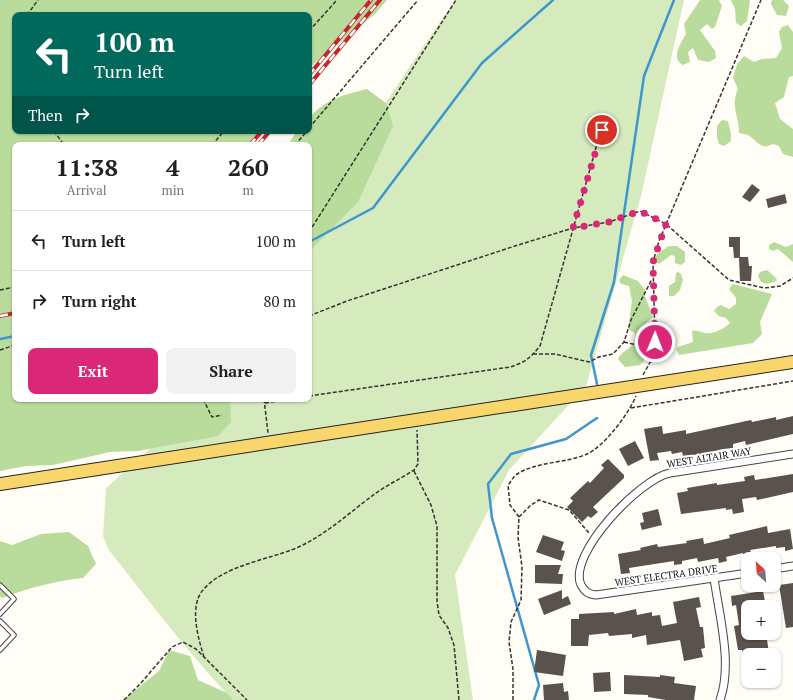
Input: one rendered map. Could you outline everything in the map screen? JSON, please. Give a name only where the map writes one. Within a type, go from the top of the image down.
[{"type":"main road","points":[[0,484],[793,362]]},
{"type":"street","name":"WEST ALTAIR WAY","points":[[587,593],[582,586],[579,576],[587,551],[594,538],[634,495],[648,483],[661,475],[793,454]]},
{"type":"street","points":[[781,568],[793,566]]},
{"type":"street","name":"WEST ELECTRA DRIVE","points":[[587,593],[617,593],[741,574]]},
{"type":"street","points":[[714,578],[726,664],[725,681],[720,700]]},
{"type":"lane","points":[[0,585],[14,599],[0,614]]},
{"type":"lane","points":[[0,621],[14,635],[0,650]]},
{"type":"path","points":[[29,12],[38,0]]},
{"type":"path","points":[[312,28],[337,0]]},
{"type":"path","points":[[312,124],[418,0]]},
{"type":"path","points":[[312,227],[456,0]]},
{"type":"path","points":[[644,372],[653,357],[656,326],[652,279],[653,262],[666,224],[761,0]]},
{"type":"path","points":[[312,396],[510,367],[524,363],[540,346],[602,130],[595,117]]},
{"type":"path","points":[[215,142],[221,134]]},
{"type":"path","points":[[298,142],[304,134]]},
{"type":"path","points":[[312,315],[347,301],[573,228],[609,222],[640,211],[666,224],[729,280],[764,288],[780,286],[793,278]]},
{"type":"path","points":[[533,354],[555,354],[591,362],[599,357],[613,354],[624,342],[631,320],[652,279]]},
{"type":"path","points":[[0,290],[12,288]]},
{"type":"path","points":[[624,342],[654,349]]},
{"type":"path","points":[[0,350],[12,346]]},
{"type":"path","points":[[513,700],[513,669],[509,642],[511,622],[521,600],[522,567],[518,537],[519,517],[510,505],[508,485],[516,475],[532,469],[588,454],[604,441],[631,408],[793,381]]},
{"type":"path","points":[[204,402],[212,417],[222,415]]},
{"type":"path","points":[[269,443],[265,403],[272,402]]},
{"type":"path","points":[[204,657],[196,631],[197,602],[202,590],[213,581],[229,572],[295,549],[311,540],[374,494],[414,470],[418,464],[416,420]]},
{"type":"path","points":[[414,470],[431,505],[438,526],[437,601],[440,615],[448,628],[454,645],[459,700]]},
{"type":"path","points":[[519,517],[531,505],[539,500],[569,510],[594,538]]},
{"type":"path","points":[[124,700],[172,647],[183,642],[196,649],[247,700]]},
{"type":"green space","points":[[0,0],[387,0],[375,14],[312,66],[312,12],[12,12],[12,134],[258,134],[252,142],[12,142],[12,402],[230,402],[231,422],[218,436],[138,451],[110,452],[53,465],[26,466],[0,471]]},
{"type":"green space","points":[[455,0],[684,0],[641,196],[586,386],[509,470],[455,575],[473,700],[233,700],[185,645],[109,550],[103,536],[106,488],[167,434],[188,402],[312,402],[312,184],[365,133]]},
{"type":"green space","points":[[700,0],[719,0],[722,6],[715,27],[712,29],[707,24],[700,30],[715,51],[716,58],[709,62],[698,60],[693,48],[688,52],[690,62],[683,65],[679,62],[677,54],[679,46],[686,34],[684,24]]},
{"type":"green space","points":[[731,0],[750,0],[747,21],[741,26],[736,23],[735,9]]},
{"type":"green space","points":[[772,0],[783,0],[789,6],[786,16],[777,15],[771,4]]},
{"type":"green space","points":[[788,25],[793,32],[793,76],[789,77],[784,97],[775,103],[780,119],[793,129],[793,157],[783,154],[779,146],[773,144],[769,146],[762,146],[748,135],[739,133],[735,106],[738,89],[733,78],[737,64],[744,56],[754,62],[762,59],[776,58],[782,48],[779,32],[782,27]]},
{"type":"green space","points":[[367,89],[386,103],[393,126],[358,202],[312,249],[312,142],[290,142],[295,134],[312,134],[312,115],[328,102]]},
{"type":"green space","points":[[722,120],[728,121],[731,134],[731,141],[724,146],[719,144],[717,137],[717,126]]},
{"type":"green space","points":[[774,242],[786,247],[793,244],[793,262],[778,249],[773,251],[769,249],[769,245]]},
{"type":"green space","points":[[669,246],[677,246],[685,252],[685,262],[681,265],[675,263],[675,256],[671,255],[659,264],[654,260],[658,253]]},
{"type":"green space","points":[[767,270],[776,278],[777,281],[767,284],[761,282],[758,276],[760,272]]},
{"type":"green space","points":[[678,272],[681,274],[683,280],[680,290],[674,296],[669,296],[669,286],[675,282],[676,273]]},
{"type":"green space","points":[[623,275],[638,281],[645,290],[645,296],[653,317],[646,323],[644,361],[640,365],[625,367],[618,359],[623,352],[634,343],[635,333],[628,329],[632,301],[629,286],[621,284],[619,280]]},
{"type":"green space","points":[[733,284],[772,294],[760,322],[762,334],[753,343],[679,355],[676,349],[678,347],[693,342],[692,331],[712,333],[722,329],[730,323],[726,318],[719,316],[714,311],[721,305],[729,309],[736,304],[736,298],[729,289]]},
{"type":"green space","points":[[69,532],[88,546],[96,564],[83,578],[42,585],[2,598],[0,596],[0,541],[12,545],[41,534]]},
{"type":"green space","points":[[169,650],[190,656],[198,680],[227,693],[233,700],[123,700],[159,671]]},
{"type":"building","points":[[752,184],[760,190],[750,202],[742,197]]},
{"type":"building","points":[[785,194],[787,203],[768,208],[766,199]]},
{"type":"building","points":[[729,237],[740,237],[740,257],[748,257],[749,266],[752,266],[751,281],[740,281],[739,258],[734,258],[733,247],[729,247]]},
{"type":"building","points":[[793,416],[793,434],[746,445],[745,441],[733,444],[733,448],[702,454],[683,456],[682,452],[672,454],[671,451],[657,453],[659,460],[650,461],[644,429],[662,426],[663,434],[686,430],[686,434],[751,420],[752,422],[776,417],[776,420]]},
{"type":"building","points":[[635,441],[644,458],[628,466],[619,449]]},
{"type":"building","points":[[608,459],[624,475],[624,478],[593,507],[598,512],[591,518],[588,516],[582,522],[567,507],[573,501],[570,498],[588,481],[590,483],[604,468],[601,465]]},
{"type":"building","points":[[793,474],[793,492],[757,500],[756,497],[742,499],[744,512],[733,514],[732,509],[726,510],[726,508],[681,514],[677,493],[688,491],[687,488],[717,483],[717,485],[745,481],[744,477],[754,475],[755,480]]},
{"type":"building","points":[[658,509],[662,525],[642,530],[640,523],[644,522],[642,513]]},
{"type":"building","points":[[767,526],[768,533],[790,529],[793,549],[785,551],[785,547],[776,548],[776,546],[750,550],[751,552],[741,552],[741,553],[726,557],[727,561],[719,563],[718,558],[698,562],[697,558],[682,561],[682,564],[674,565],[674,561],[629,568],[630,573],[621,574],[618,554],[641,550],[640,548],[657,544],[658,547],[687,543],[686,541],[703,538],[704,544],[730,538],[729,535]]},
{"type":"building","points":[[543,535],[564,542],[561,550],[565,551],[562,561],[536,552]]},
{"type":"building","points":[[535,565],[561,565],[558,574],[563,574],[562,584],[535,583]]},
{"type":"building","points":[[793,583],[793,627],[786,628],[780,592],[781,585]]},
{"type":"building","points":[[562,590],[562,599],[568,596],[571,604],[544,615],[538,599]]},
{"type":"building","points":[[763,592],[765,600],[741,600],[741,640],[767,640],[768,648],[741,648],[741,650],[738,650],[734,626],[739,625],[736,605],[732,606],[731,596]]},
{"type":"building","points":[[699,597],[701,607],[696,608],[700,627],[703,627],[705,648],[701,649],[703,657],[684,661],[680,640],[647,645],[646,635],[632,638],[632,634],[609,636],[608,633],[589,635],[588,646],[571,646],[571,619],[579,619],[579,614],[614,612],[614,614],[636,609],[637,615],[652,612],[652,616],[660,615],[662,626],[677,623],[673,602]]},
{"type":"building","points":[[537,650],[566,655],[563,676],[534,672]]},
{"type":"building","points":[[610,672],[611,691],[594,692],[593,673]]},
{"type":"building","points":[[624,675],[660,677],[660,675],[675,677],[674,683],[696,686],[694,700],[666,700],[648,697],[648,695],[624,694]]},
{"type":"building","points":[[563,683],[564,692],[568,691],[569,700],[544,700],[543,685]]},
{"type":"waterway","points":[[312,240],[373,208],[482,63],[553,0]]},
{"type":"waterway","points":[[597,384],[591,355],[614,282],[644,76],[674,0]]},
{"type":"waterway","points":[[0,339],[12,337]]},
{"type":"waterway","points":[[534,700],[539,685],[492,518],[488,484],[511,454],[566,439],[597,418]]},
{"type":"railway","points":[[312,71],[371,0]]},
{"type":"railway","points":[[312,81],[380,0]]},
{"type":"railway","points":[[253,142],[259,134]]},
{"type":"railway","points":[[261,142],[267,134]]},
{"type":"railway","points":[[0,316],[12,314]]},
{"type":"route","points":[[602,130],[573,228],[594,223],[609,222],[640,211],[666,224],[653,262],[652,279],[656,326],[654,330],[655,342]]}]
